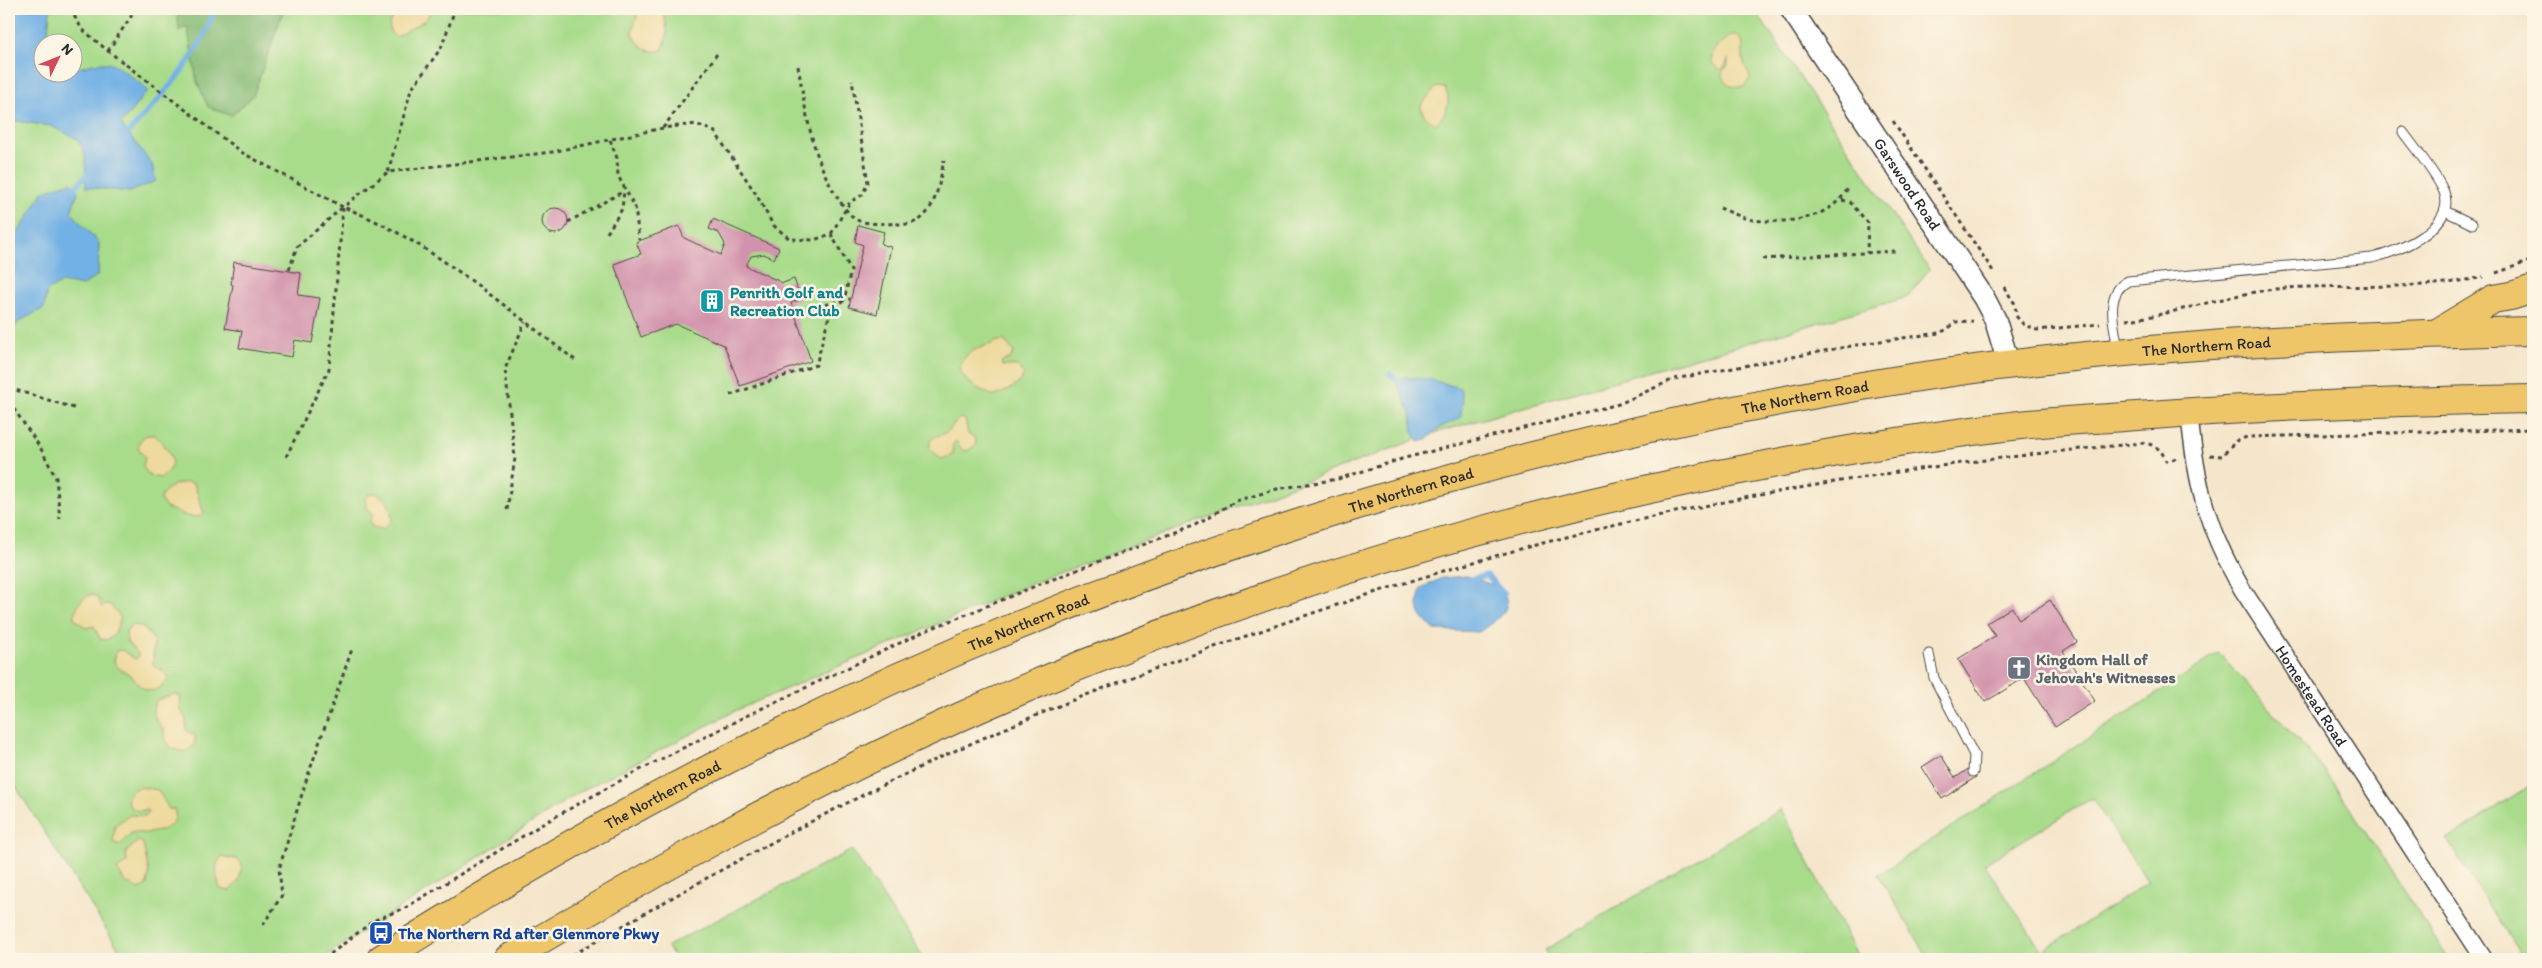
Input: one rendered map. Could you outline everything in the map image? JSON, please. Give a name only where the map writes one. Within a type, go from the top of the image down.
[{"type":"highway","points":[[2437,334],[2493,299],[2511,296],[2533,288]]},
{"type":"highway","name":"The Northern Road","points":[[381,959],[455,912],[596,830],[772,737],[950,654],[1072,604],[1195,559],[1338,512],[1590,441],[1665,423],[1857,387],[2009,365],[2118,353],[2264,341],[2533,331]]},
{"type":"highway","points":[[508,959],[703,845],[819,784],[950,721],[1087,662],[1316,581],[1436,542],[1593,502],[1724,473],[1857,449],[2020,425],[2189,412],[2329,404],[2533,399]]},
{"type":"street","name":"Garswood Road","points":[[1791,9],[1984,298],[1995,319],[2009,365]]},
{"type":"street","name":"Homestead Road","points":[[2189,412],[2193,455],[2202,504],[2221,553],[2242,590],[2484,959]]},
{"type":"lane","points":[[2118,353],[2113,299],[2116,291],[2128,281],[2372,258],[2415,240],[2437,223],[2445,211],[2444,192],[2404,132]]},
{"type":"lane","points":[[2445,211],[2472,224]]},
{"type":"lane","points":[[1928,654],[1934,678],[1974,755],[1973,772]]},
{"type":"path","points":[[70,9],[82,29],[108,51],[241,152],[343,207],[385,226],[452,267],[575,360]]},
{"type":"path","points":[[108,51],[136,9]]},
{"type":"path","points":[[388,172],[412,90],[441,48],[454,12]]},
{"type":"path","points":[[663,128],[717,54]]},
{"type":"path","points":[[798,66],[811,139],[827,181],[846,210],[858,220],[906,225],[924,218],[938,192],[944,160]]},
{"type":"path","points":[[290,270],[297,247],[343,207],[388,172],[552,152],[663,128],[696,124],[715,132],[756,194],[773,225],[790,240],[814,240],[831,234],[850,202],[862,195],[868,183],[852,80]]},
{"type":"path","points":[[610,140],[617,158],[618,176],[635,207],[639,240]]},
{"type":"path","points":[[1720,208],[1751,220],[1788,222],[1814,216],[1842,200],[1848,188]]},
{"type":"path","points":[[568,222],[624,190]]},
{"type":"path","points":[[607,233],[622,209],[624,190]]},
{"type":"path","points":[[1842,200],[1850,202],[1868,223],[1867,253]]},
{"type":"path","points":[[286,457],[329,369],[343,207]]},
{"type":"path","points":[[730,395],[816,365],[830,316],[844,300],[851,270],[831,234]]},
{"type":"path","points":[[1763,259],[1895,251]]},
{"type":"path","points":[[794,312],[850,299]]},
{"type":"path","points":[[507,510],[515,458],[505,369],[525,322]]},
{"type":"path","points":[[9,388],[74,408]]},
{"type":"path","points":[[9,402],[40,447],[56,478],[60,519]]},
{"type":"path","points":[[2222,456],[2236,441],[2247,437],[2533,429]]},
{"type":"path","points":[[566,959],[651,909],[794,830],[916,769],[1150,669],[1414,580],[1546,542],[1672,514],[1802,488],[1916,469],[2044,452],[2144,444],[2157,447],[2162,452],[2166,461]]},
{"type":"path","points":[[263,925],[282,895],[279,869],[306,781],[352,649]]},
{"type":"green space","points":[[9,9],[1754,9],[1929,269],[1908,297],[1431,434],[1033,583],[737,710],[581,791],[321,959],[125,959],[9,776]]},
{"type":"green space","points":[[177,9],[284,9],[253,96],[231,116],[208,107],[197,82],[187,26],[179,31]]},
{"type":"green space","points":[[2219,653],[2323,768],[2449,959],[1929,959],[1878,875]],"holes":[[[2092,798],[2148,882],[2042,951],[1984,864]]]},
{"type":"green space","points":[[2533,783],[2533,959],[2524,959],[2447,840]]},
{"type":"green space","points":[[1781,809],[1859,959],[1549,959],[1545,950]]},
{"type":"green space","points":[[852,850],[924,959],[676,959],[667,946]]},
{"type":"sand","points":[[401,9],[428,9],[429,15],[425,20],[396,37],[390,32],[389,23]]},
{"type":"sand","points":[[633,9],[662,9],[667,30],[662,50],[647,50],[637,41],[632,32],[637,16]]},
{"type":"sand","points":[[1732,35],[1737,35],[1743,43],[1743,59],[1750,79],[1743,87],[1732,86],[1725,79],[1722,72],[1728,66],[1728,59],[1725,67],[1720,70],[1712,63],[1715,50]]},
{"type":"sand","points":[[1436,87],[1445,88],[1448,102],[1443,116],[1436,124],[1425,117],[1421,105]]},
{"type":"sand","points":[[998,341],[1005,341],[1014,352],[1010,359],[1001,362],[1003,366],[1017,366],[1024,374],[1016,385],[995,396],[982,391],[968,381],[963,376],[961,363],[969,353]]},
{"type":"sand","points":[[961,418],[965,419],[968,434],[975,438],[976,445],[967,451],[962,450],[956,441],[953,444],[953,455],[941,459],[930,448],[930,441],[943,434]]},
{"type":"sand","points":[[147,435],[155,435],[165,446],[171,457],[170,468],[161,478],[150,476],[143,467],[145,457],[138,445]]},
{"type":"sand","points":[[189,482],[194,484],[204,513],[201,516],[186,516],[166,508],[160,499],[165,491],[172,486]]},
{"type":"sand","points":[[376,493],[386,501],[391,511],[392,520],[383,529],[372,527],[370,520],[373,513],[367,508],[365,500],[369,494]]},
{"type":"sand","points":[[92,594],[98,598],[102,607],[105,604],[111,605],[121,618],[114,635],[107,640],[100,639],[94,626],[86,628],[74,618],[79,603]]},
{"type":"sand","points":[[131,625],[142,626],[154,640],[153,665],[165,672],[169,678],[164,685],[156,690],[144,689],[132,676],[119,668],[114,662],[116,651],[122,650],[135,659],[138,657],[138,653],[127,642],[126,631]]},
{"type":"sand","points":[[175,694],[181,697],[180,708],[186,719],[186,730],[196,737],[194,745],[188,751],[174,749],[167,744],[164,730],[156,719],[154,712],[157,700]]},
{"type":"sand","points":[[139,787],[158,790],[169,809],[174,809],[175,820],[168,827],[158,831],[135,832],[128,835],[120,845],[113,842],[115,825],[130,815],[146,816],[149,811],[138,811],[130,807],[127,799],[131,791]]},
{"type":"sand","points":[[138,841],[143,843],[149,873],[147,885],[139,889],[125,882],[117,869],[127,862],[126,852]]},
{"type":"sand","points":[[221,857],[237,859],[242,865],[239,881],[229,891],[220,889],[216,872]]},
{"type":"water","points":[[9,9],[48,9],[50,11],[48,32],[32,32],[32,82],[82,82],[82,67],[106,63],[121,69],[148,90],[121,124],[152,164],[156,181],[130,192],[86,187],[85,155],[78,139],[51,126],[9,120]]},
{"type":"water","points":[[71,182],[78,192],[71,212],[99,243],[98,275],[82,286],[62,282],[47,291],[44,308],[20,321],[9,333],[9,247],[44,191]]},
{"type":"water","points":[[1404,377],[1428,379],[1460,388],[1463,401],[1460,418],[1439,428],[1426,440],[1419,442],[1413,432],[1411,413],[1397,384]]},
{"type":"water","points":[[1467,576],[1501,588],[1507,602],[1505,610],[1496,620],[1479,632],[1435,630],[1419,612],[1418,602],[1421,588],[1442,578]]},
{"type":"building","points":[[555,208],[564,212],[568,221],[564,230],[555,234],[546,230],[542,221],[546,212]]},
{"type":"building","name":"Penrith Golf and Recreation Club","points":[[713,219],[779,248],[774,259],[764,254],[751,256],[746,266],[783,283],[794,279],[801,299],[791,303],[811,361],[740,386],[724,345],[676,324],[641,337],[614,264],[641,254],[636,242],[679,226],[684,238],[721,255],[725,244],[719,233],[709,229]]},
{"type":"building","points":[[858,225],[884,232],[881,244],[891,247],[877,314],[849,307],[863,245],[855,242]]},
{"type":"building","points":[[234,262],[301,273],[298,295],[320,298],[312,343],[295,340],[292,357],[239,348],[242,331],[225,328],[233,285],[231,284]]},
{"type":"building","name":"Kingdom Hall of Jehovah's Witnesses","points":[[2050,600],[2077,642],[2063,651],[2095,701],[2055,727],[2024,678],[1985,702],[1958,659],[1995,636],[1987,623],[2012,607],[2019,620]]},
{"type":"building","points":[[1941,755],[1955,778],[1970,768],[1976,777],[1942,799],[1922,767]]},
{"type":"waterway","points":[[123,138],[163,94],[188,62],[208,28],[215,9]]},
{"type":"waterway","points":[[71,192],[90,171]]},
{"type":"waterway","points":[[1390,374],[1403,385]]},
{"type":"waterway","points":[[1468,580],[1487,575],[1504,594]]},
{"type":"place","name":"Penrith Golf and Recreation Club","points":[[712,301]]},
{"type":"place","name":"Kingdom Hall of Jehovah's Witnesses","points":[[2019,668]]},
{"type":"place","name":"The Northern Rd after Glenmore Pkwy","points":[[381,933]]}]
